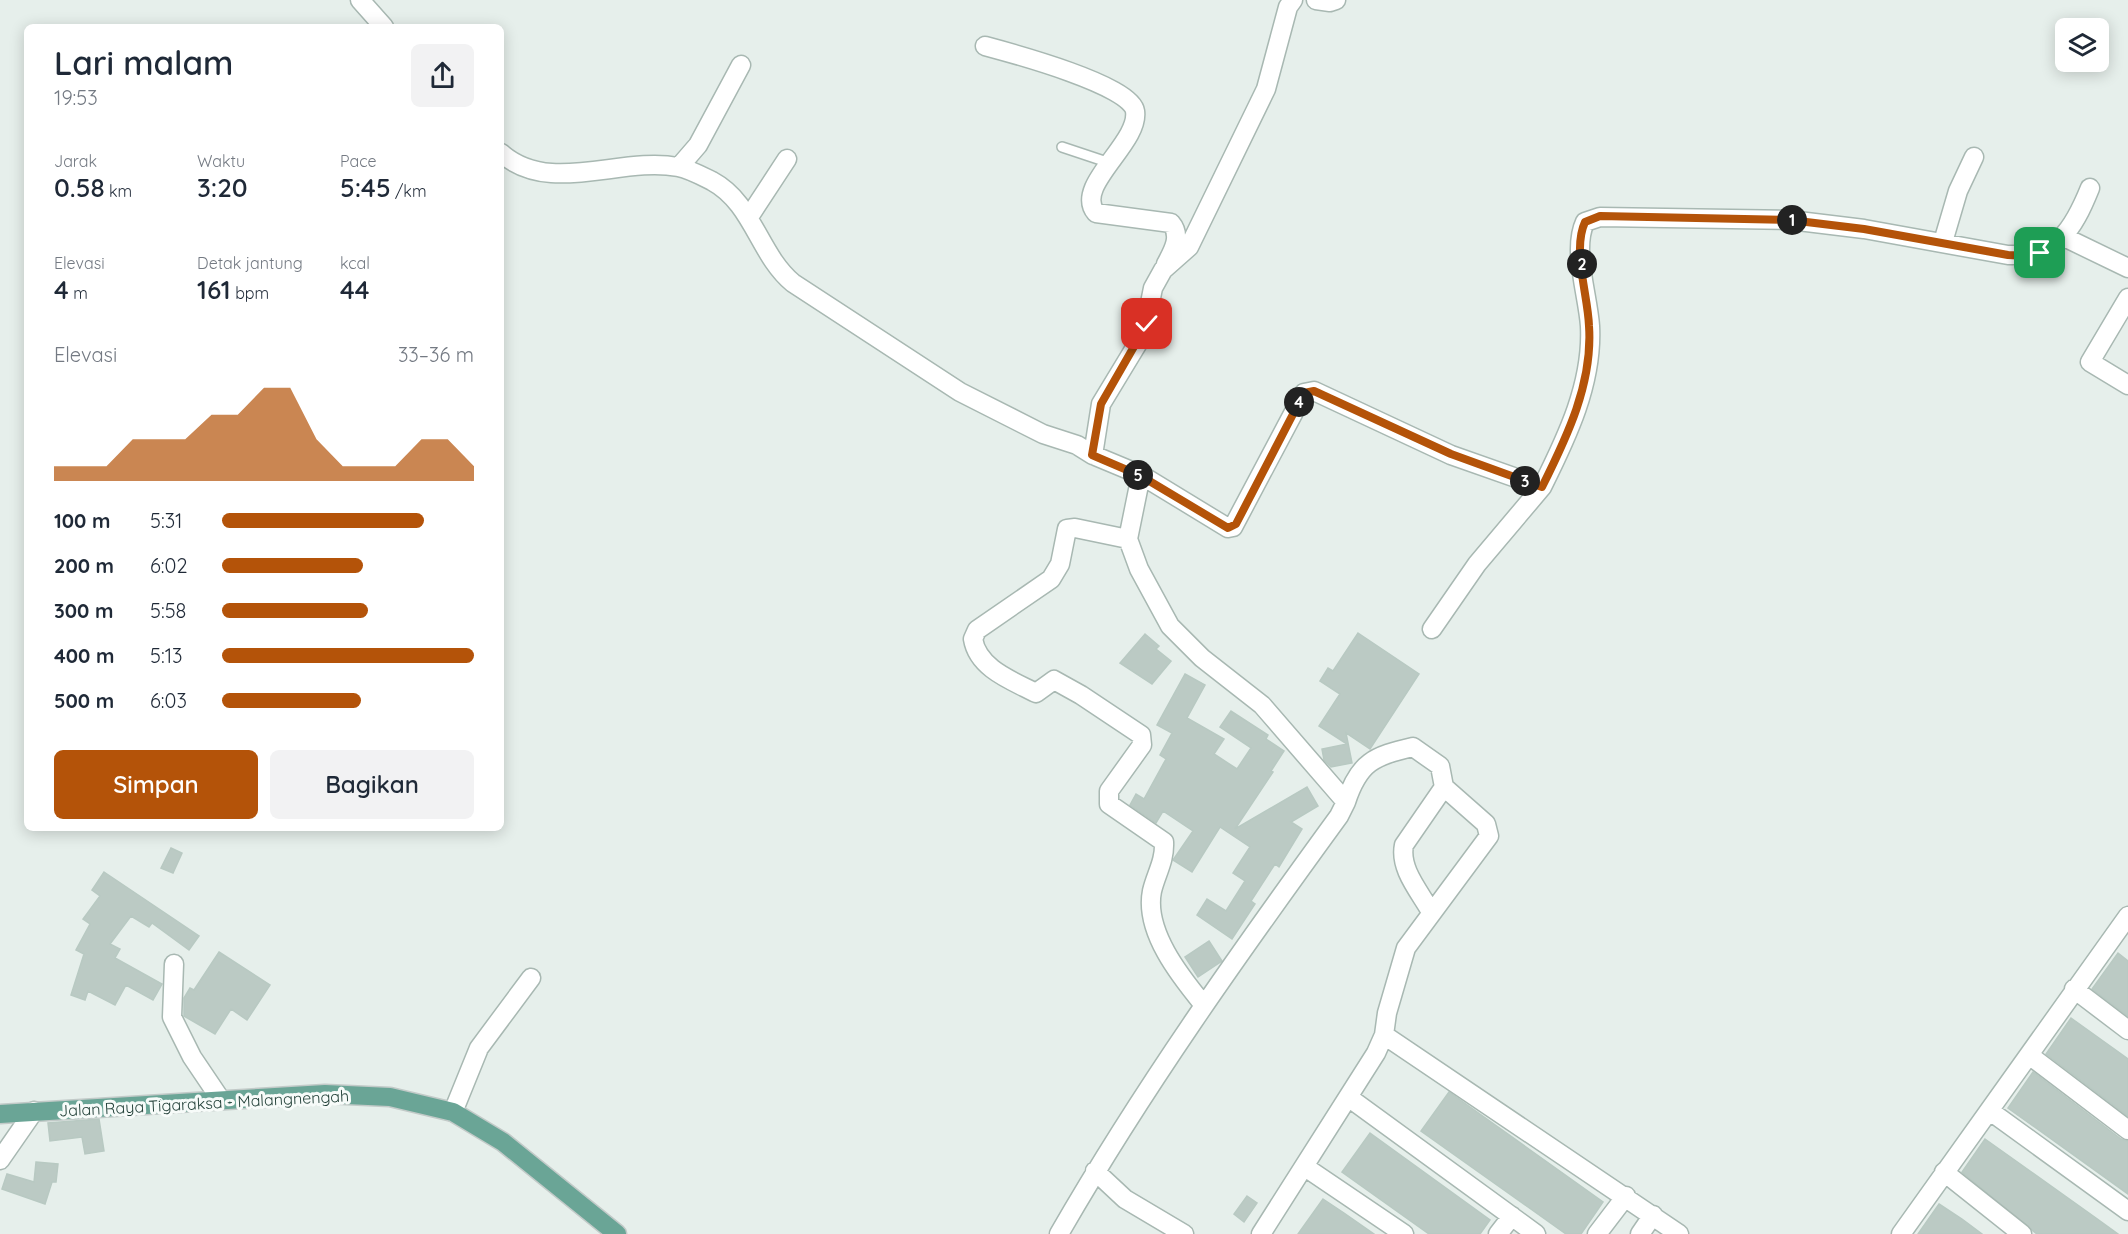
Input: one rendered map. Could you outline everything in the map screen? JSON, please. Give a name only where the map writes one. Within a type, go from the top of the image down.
[{"type":"main road","name":"Jalan Raya Tigaraksa - Malangnengah","points":[[0,1114],[325,1094],[379,1097],[453,1112],[503,1142],[617,1234]]},
{"type":"street","points":[[360,0],[381,24]]},
{"type":"street","points":[[1163,270],[1189,247],[1226,173],[1266,89],[1288,7],[1293,0]]},
{"type":"street","points":[[1316,0],[1330,2],[1336,0]]},
{"type":"street","points":[[986,46],[1065,70],[1123,96],[1131,102],[1135,112],[1133,124],[1093,189],[1092,208],[1096,213],[1171,223],[1176,229],[1174,248],[1153,288],[1144,333],[1101,404],[1092,455]]},
{"type":"street","points":[[679,167],[698,144],[741,65]]},
{"type":"street","points":[[504,155],[521,168],[542,174],[655,165],[679,167],[714,182],[733,198],[749,217],[783,274],[793,283],[960,392],[1043,434],[1077,445],[1092,455],[1141,476],[1228,528],[1233,527],[1304,393],[1314,391],[1451,454],[1542,487]]},
{"type":"street","points":[[1943,242],[1958,191],[1974,157]]},
{"type":"street","points":[[749,217],[787,159]]},
{"type":"street","points":[[1432,629],[1477,564],[1542,487],[1573,423],[1587,361],[1590,326],[1584,297],[1580,232],[1585,222],[1600,216],[1790,220],[1943,242],[2008,255],[2028,256],[2040,253],[2064,237],[2090,188]]},
{"type":"street","points":[[2064,237],[2128,268]]},
{"type":"street","points":[[2128,298],[2090,362],[2128,385]]},
{"type":"street","points":[[1141,476],[1128,539],[1139,569],[1170,626],[1202,658],[1262,705],[1346,802]]},
{"type":"street","points":[[1128,539],[1067,529],[1060,564],[1051,579],[977,630],[973,639],[979,658],[991,668],[1036,693],[1054,680],[1141,735],[1142,745],[1109,791],[1107,799],[1109,804],[1164,842],[1165,855],[1152,893],[1153,915],[1162,946],[1179,975],[1203,1004]]},
{"type":"street","points":[[1059,1234],[1095,1171],[1203,1004],[1339,816],[1357,773],[1371,760],[1413,747],[1440,766],[1444,787],[1486,824],[1489,836],[1406,948],[1387,1013],[1384,1035],[1376,1053],[1263,1233]]},
{"type":"street","points":[[1431,912],[1406,870],[1402,856],[1404,845],[1444,787]]},
{"type":"street","points":[[1901,1234],[2074,989],[2126,925]]},
{"type":"street","points":[[174,964],[172,1017],[192,1057],[221,1100]]},
{"type":"street","points":[[453,1112],[479,1047],[531,978]]},
{"type":"street","points":[[2074,989],[2128,1030]]},
{"type":"street","points":[[1384,1035],[1626,1196],[1679,1234]]},
{"type":"street","points":[[2029,1055],[2128,1130]]},
{"type":"street","points":[[1347,1097],[1536,1234]]},
{"type":"street","points":[[0,1160],[34,1111]]},
{"type":"street","points":[[1989,1111],[2128,1211]]},
{"type":"street","points":[[1305,1167],[1404,1234]]},
{"type":"street","points":[[1095,1171],[1125,1199],[1184,1234]]},
{"type":"street","points":[[1944,1172],[2022,1234]]},
{"type":"street","points":[[1597,1234],[1626,1196]]},
{"type":"street","points":[[1640,1234],[1653,1215]]},
{"type":"street","points":[[1498,1234],[1512,1216]]},
{"type":"lane","points":[[1062,147],[1110,163]]},
{"type":"building","points":[[1358,633],[1419,674],[1370,749],[1346,733],[1352,763],[1331,767],[1324,760],[1322,749],[1347,744],[1319,726],[1340,694],[1320,681],[1328,668],[1333,671]]},
{"type":"building","points":[[1145,634],[1159,646],[1156,649],[1171,661],[1152,684],[1120,663]]},
{"type":"building","points":[[1185,674],[1205,685],[1187,718],[1224,739],[1214,754],[1237,769],[1251,748],[1220,727],[1231,711],[1268,735],[1266,739],[1284,751],[1271,771],[1273,772],[1235,829],[1307,787],[1318,806],[1291,822],[1302,829],[1279,867],[1275,864],[1251,901],[1255,904],[1232,939],[1197,915],[1207,899],[1226,911],[1245,881],[1233,873],[1250,847],[1220,827],[1192,872],[1173,860],[1193,831],[1163,811],[1156,823],[1130,805],[1136,794],[1144,799],[1166,759],[1160,755],[1172,733],[1157,725]]},
{"type":"building","points":[[171,848],[182,853],[173,873],[161,868]]},
{"type":"building","points":[[104,872],[199,936],[189,950],[152,923],[149,927],[131,916],[110,944],[120,949],[115,958],[162,984],[153,1000],[126,985],[115,1005],[88,991],[85,1000],[71,995],[84,954],[76,950],[90,924],[83,919],[100,896],[92,890]]},
{"type":"building","points":[[1209,941],[1222,961],[1198,977],[1185,957]]},
{"type":"building","points":[[219,952],[270,985],[247,1020],[231,1009],[215,1034],[184,1016],[184,998],[190,988],[194,990]]},
{"type":"building","points":[[2118,953],[2128,961],[2128,1016],[2092,989]]},
{"type":"building","points":[[2071,1018],[2128,1059],[2128,1116],[2046,1054]]},
{"type":"building","points":[[2033,1072],[2121,1139],[2128,1141],[2128,1194],[2008,1108]]},
{"type":"building","points":[[1449,1092],[1603,1202],[1581,1234],[1566,1234],[1421,1131]]},
{"type":"building","points":[[99,1119],[104,1151],[85,1154],[82,1137],[50,1141],[48,1123]]},
{"type":"building","points":[[1370,1133],[1490,1220],[1480,1234],[1429,1234],[1342,1172]]},
{"type":"building","points":[[1985,1139],[2118,1234],[2037,1234],[1962,1172]]},
{"type":"building","points":[[36,1162],[58,1164],[56,1182],[52,1182],[45,1204],[2,1189],[7,1174],[34,1182]]},
{"type":"building","points":[[1247,1196],[1257,1203],[1244,1222],[1234,1214]]},
{"type":"building","points":[[1323,1199],[1344,1213],[1374,1234],[1298,1234]]},
{"type":"building","points":[[1939,1204],[1962,1219],[1982,1234],[1918,1234]]},
{"type":"route","points":[[1147,324],[1144,333],[1101,404],[1092,455],[1141,476],[1228,528],[1236,524],[1304,393],[1308,390],[1451,454],[1542,487],[1573,423],[1587,361],[1590,326],[1584,297],[1580,232],[1585,222],[1600,216],[1790,220],[1864,229],[2008,255],[2028,256],[2040,253]]}]
